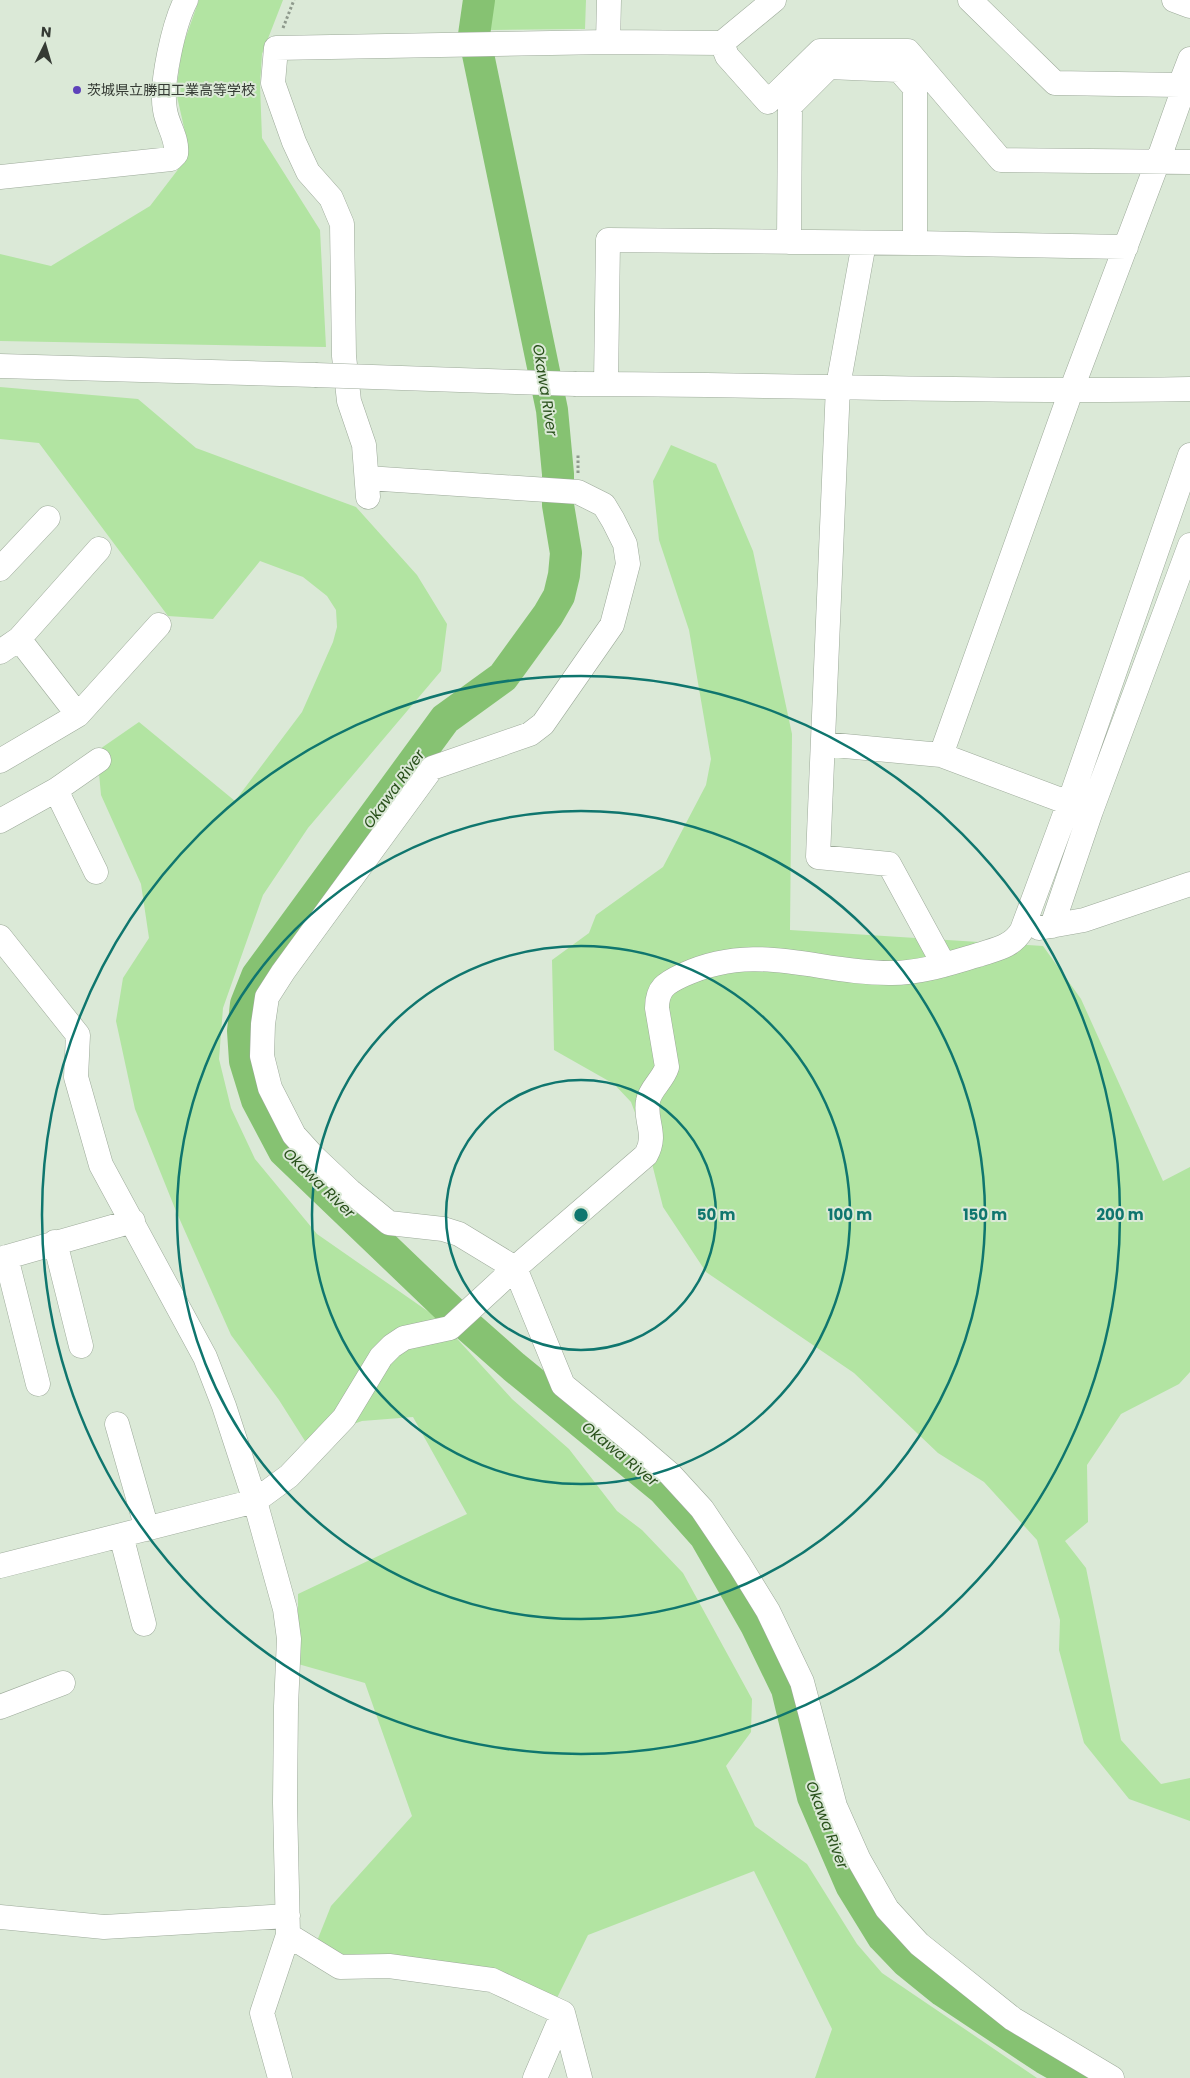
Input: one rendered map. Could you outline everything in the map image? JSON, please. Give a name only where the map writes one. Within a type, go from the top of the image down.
[{"type":"street","points":[[0,177],[171,159],[176,154],[177,146],[165,110],[164,90],[170,48],[186,0]]},
{"type":"street","points":[[608,42],[609,0]]},
{"type":"street","points":[[774,0],[722,43],[608,42],[276,48],[273,83],[294,142],[308,172],[330,198],[342,224],[344,356],[349,401],[364,445],[368,487],[540,489],[578,492],[604,505],[625,544],[628,564],[612,626],[543,724],[530,734],[432,768],[267,996],[263,1024],[262,1056],[270,1088],[294,1134],[313,1156],[350,1191],[389,1223],[443,1229],[458,1234],[515,1268],[563,1385],[634,1442],[670,1474],[695,1502],[739,1564],[768,1611],[802,1682],[835,1806],[859,1860],[887,1908],[919,1944],[1014,2019],[1077,2059],[1112,2078]]},
{"type":"street","points":[[970,0],[1054,82],[1180,84]]},
{"type":"street","points":[[1174,0],[1190,6]]},
{"type":"street","points":[[722,43],[727,56],[768,102],[820,51],[908,50],[1001,160],[1190,162]]},
{"type":"street","points":[[941,755],[1072,391],[1158,162],[1180,99],[1180,84],[1190,59]]},
{"type":"street","points":[[789,242],[790,106],[828,67],[899,70],[916,88],[915,243]]},
{"type":"street","points":[[606,384],[608,240],[1126,247]]},
{"type":"street","points":[[864,243],[838,386],[818,858],[889,864],[944,965]]},
{"type":"street","points":[[0,366],[576,384],[838,386],[1072,391],[1190,389]]},
{"type":"street","points":[[1052,926],[1080,807],[1190,455]]},
{"type":"street","points":[[0,569],[48,518]]},
{"type":"street","points":[[0,1566],[255,1501],[289,1476],[344,1418],[382,1357],[392,1346],[404,1338],[450,1328],[515,1268],[646,1154],[650,1147],[652,1136],[648,1099],[665,1074],[667,1067],[657,1008],[659,992],[664,986],[697,968],[754,958],[770,958],[864,972],[910,972],[944,965],[998,949],[1016,940],[1080,807],[1190,545]]},
{"type":"street","points":[[78,715],[6,647],[99,549]]},
{"type":"street","points":[[0,761],[78,715],[159,624]]},
{"type":"street","points":[[823,744],[941,755],[1080,807]]},
{"type":"street","points":[[0,820],[56,790],[99,760]]},
{"type":"street","points":[[56,790],[96,872]]},
{"type":"street","points":[[1022,930],[1084,920],[1190,884]]},
{"type":"street","points":[[1,942],[78,1036],[76,1077],[101,1164],[205,1357],[224,1406],[255,1501],[285,1609],[289,1639],[284,1803],[288,1926],[262,2013],[280,2078]]},
{"type":"street","points":[[38,1384],[3,1258],[133,1221]]},
{"type":"street","points":[[56,1242],[81,1346]]},
{"type":"street","points":[[117,1424],[147,1529]]},
{"type":"street","points":[[121,1535],[144,1624]]},
{"type":"street","points":[[0,1707],[63,1683]]},
{"type":"street","points":[[0,1917],[104,1927],[288,1926],[340,1968],[389,1966],[492,1980],[563,2013]]},
{"type":"street","points":[[535,2078],[563,2013]]},
{"type":"street","points":[[563,2013],[580,2078]]},
{"type":"path","points":[[276,48],[294,0]]},
{"type":"green space","points":[[199,0],[283,0],[262,54],[260,85],[262,138],[320,230],[326,347],[0,341],[0,254],[51,266],[150,206],[183,163],[188,145],[176,92],[182,48]]},
{"type":"green space","points":[[492,0],[586,0],[585,29],[490,30]]},
{"type":"green space","points":[[0,387],[138,399],[196,448],[356,507],[417,575],[447,624],[441,671],[308,828],[263,895],[223,1008],[219,1059],[231,1108],[255,1159],[317,1234],[439,1319],[512,1399],[569,1449],[617,1511],[642,1530],[683,1573],[752,1699],[751,1732],[726,1766],[755,1826],[807,1864],[857,1944],[882,1973],[1037,2078],[815,2078],[832,2029],[754,1871],[588,1935],[556,2000],[403,1958],[339,1954],[315,1946],[331,1906],[412,1816],[365,1683],[298,1664],[298,1594],[467,1514],[413,1417],[362,1421],[305,1441],[279,1400],[231,1335],[176,1211],[135,1109],[116,1021],[123,978],[149,938],[141,884],[101,795],[97,751],[139,722],[235,801],[302,712],[333,642],[337,627],[336,610],[327,596],[303,577],[260,561],[213,619],[168,616],[39,443],[0,439]]},
{"type":"green space","points":[[671,445],[716,464],[753,551],[792,734],[790,930],[1043,946],[1081,999],[1163,1181],[1190,1167],[1190,1372],[1179,1384],[1121,1414],[1087,1465],[1088,1522],[1065,1541],[1086,1568],[1121,1740],[1161,1784],[1190,1778],[1190,1821],[1129,1799],[1084,1743],[1059,1650],[1060,1620],[1037,1540],[984,1482],[938,1453],[854,1373],[706,1272],[663,1207],[648,1148],[631,1102],[614,1084],[554,1050],[552,960],[589,933],[596,915],[663,867],[706,785],[711,759],[689,630],[659,540],[653,481]]},
{"type":"waterway","name":"Okawa River","points":[[479,0],[474,35],[552,410],[558,474],[558,505],[566,553],[564,575],[559,596],[548,615],[503,677],[445,719],[257,976],[246,1004],[243,1031],[245,1061],[257,1100],[284,1151],[453,1313],[514,1367],[663,1489],[705,1536],[756,1625],[787,1689],[813,1797],[851,1885],[883,1937],[906,1961],[943,1991],[1044,2058],[1079,2078]]},
{"type":"place","name":"茨城県立勝田工業高等学校","points":[[77,90]]}]
